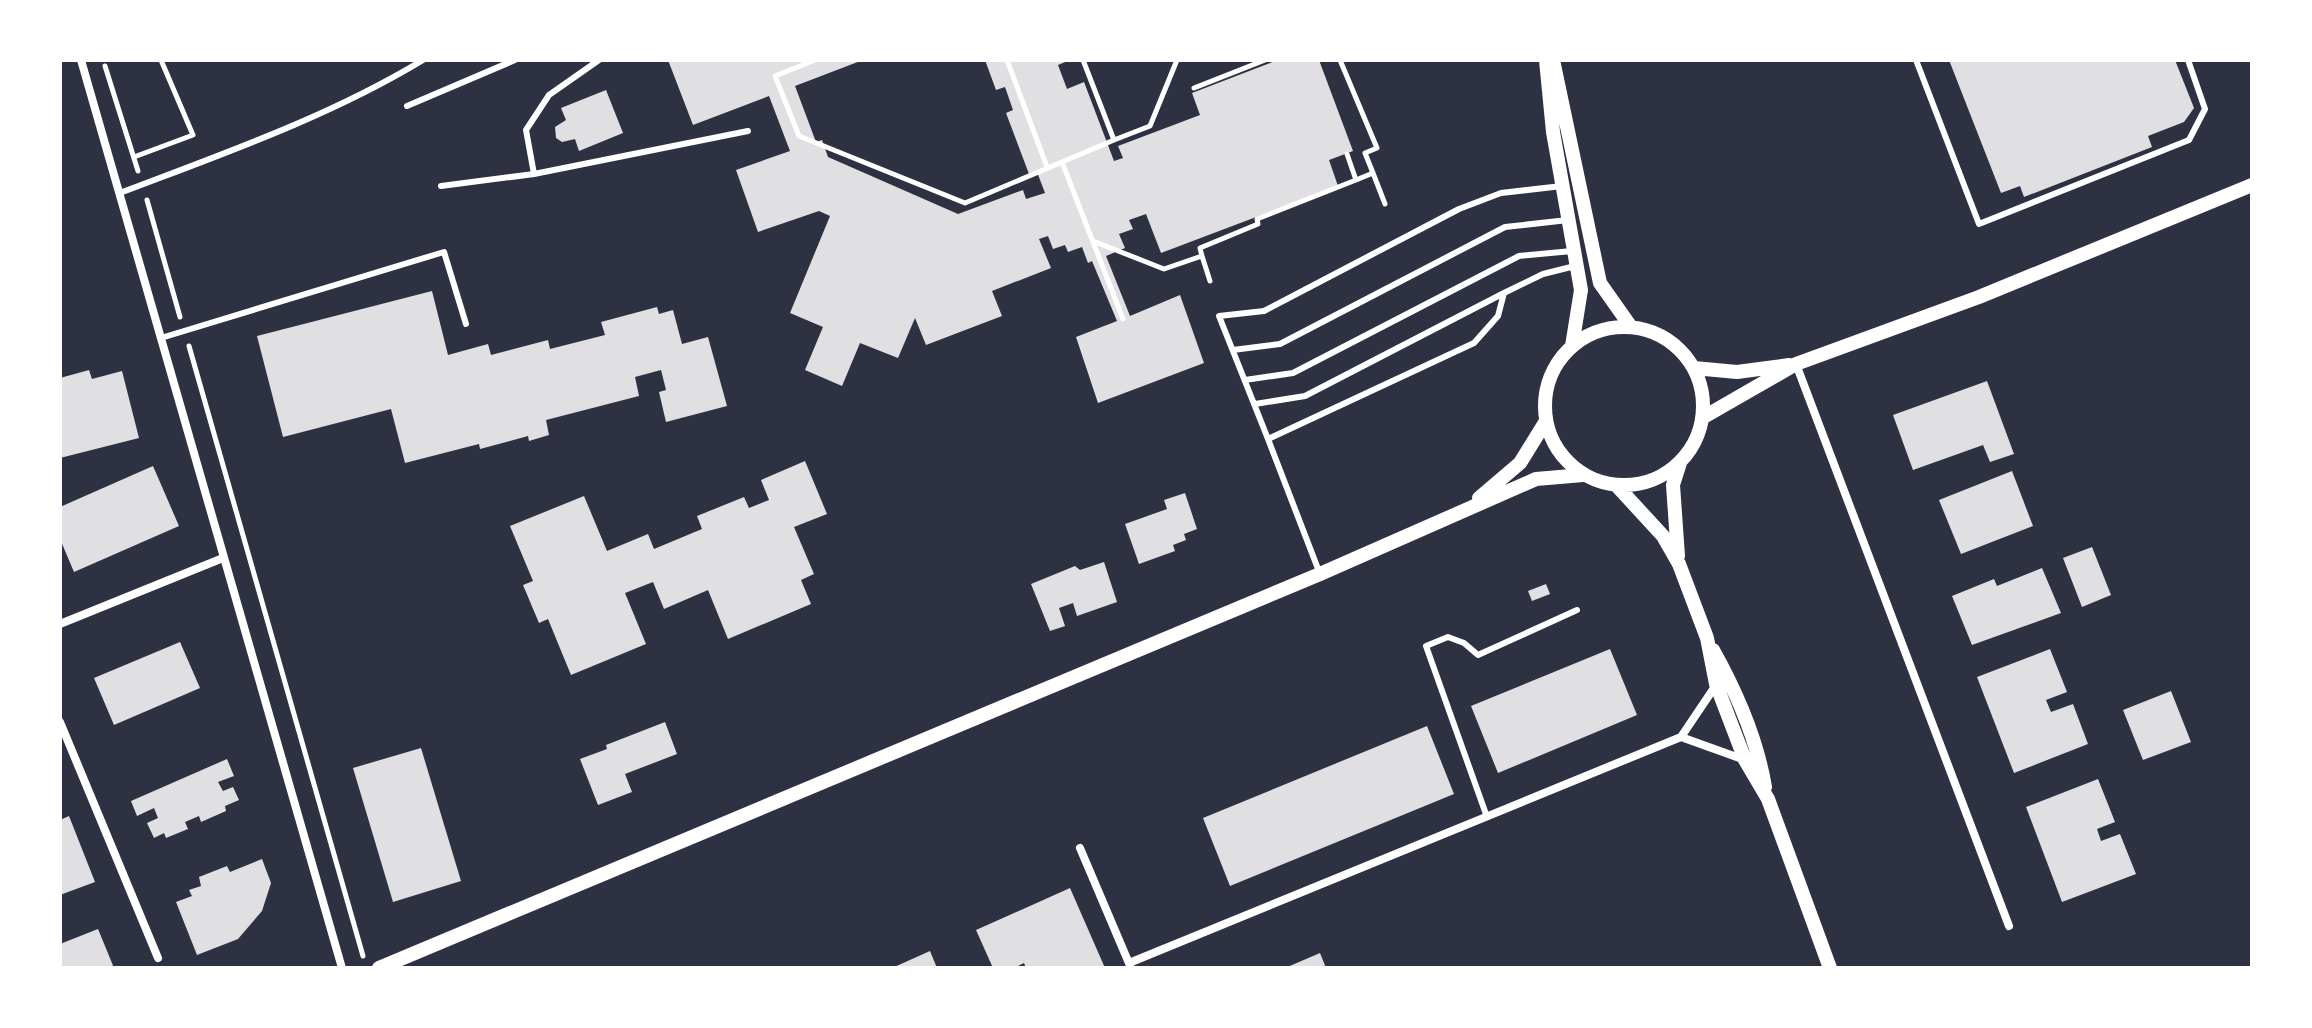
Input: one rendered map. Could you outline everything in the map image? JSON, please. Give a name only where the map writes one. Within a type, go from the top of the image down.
[{"type":"street","points":[[81,60],[342,968]]},
{"type":"street","points":[[1546,60],[1578,258],[1580,309],[1572,346]]},
{"type":"street","points":[[1553,60],[1600,283],[1631,327]]},
{"type":"street","points":[[1702,418],[1796,364],[1979,297],[2252,185]]},
{"type":"street","points":[[1679,564],[1673,485],[1680,463],[1695,443],[1702,418],[1702,393],[1694,368],[1678,348],[1656,334],[1631,327],[1590,335],[1572,346],[1551,375],[1545,398],[1546,421],[1553,442],[1566,461],[1583,475],[1617,486],[1651,481],[1680,463]]},
{"type":"street","points":[[1694,368],[1737,372],[1796,364]]},
{"type":"street","points":[[1796,364],[2009,926]]},
{"type":"street","points":[[1463,511],[1520,463],[1546,421]]},
{"type":"street","points":[[379,968],[1320,574],[1536,479],[1583,475]]},
{"type":"street","points":[[1617,486],[1663,536],[1679,564],[1707,638],[1730,680],[1760,755],[1768,799],[1830,968]]},
{"type":"street","points":[[60,624],[223,558]]},
{"type":"street","points":[[1707,638],[1716,684],[1745,760],[1768,799]]},
{"type":"street","points":[[1080,848],[1130,965],[1681,737],[1716,684]]},
{"type":"street","points":[[60,722],[158,958]]},
{"type":"street","points":[[1681,737],[1745,760]]},
{"type":"lane","points":[[120,193],[242,148],[394,77],[423,60]]},
{"type":"lane","points":[[407,106],[515,60]]},
{"type":"lane","points":[[534,174],[526,130],[549,95],[599,60]]},
{"type":"lane","points":[[1916,60],[1979,224],[2189,140],[2205,109],[2188,60]]},
{"type":"lane","points":[[441,186],[534,174],[748,131]]},
{"type":"lane","points":[[1320,574],[1219,316],[1264,311],[1459,209],[1501,193],[1564,185]]},
{"type":"lane","points":[[1233,350],[1280,344],[1505,227],[1570,220]]},
{"type":"lane","points":[[161,338],[444,252],[466,324]]},
{"type":"lane","points":[[1245,380],[1293,373],[1519,256],[1578,258]]},
{"type":"lane","points":[[1255,404],[1305,396],[1578,258]]},
{"type":"lane","points":[[1268,439],[1474,343],[1498,316],[1504,293]]},
{"type":"lane","points":[[1487,817],[1426,646],[1448,637],[1464,643],[1478,655],[1577,610]]},
{"type":"path","points":[[103,60],[134,157],[367,968]]},
{"type":"path","points":[[134,157],[193,135],[161,60]]},
{"type":"path","points":[[815,60],[775,76],[799,136],[965,203],[1150,126],[1177,60]]},
{"type":"path","points":[[1007,60],[1047,167]]},
{"type":"path","points":[[1083,60],[1114,140]]},
{"type":"path","points":[[1194,88],[1265,60]]},
{"type":"path","points":[[1340,60],[1377,148],[1365,153],[1385,204]]},
{"type":"path","points":[[1347,154],[1356,180]]},
{"type":"path","points":[[1062,162],[1123,319]]},
{"type":"path","points":[[1210,281],[1200,248],[1258,224],[1257,219],[1373,173]]},
{"type":"path","points":[[1093,241],[1164,269],[1202,256]]},
{"type":"building","points":[[668,60],[863,60],[795,86],[816,142],[822,140],[828,157],[958,214],[1023,190],[1026,199],[1045,193],[1037,172],[1029,174],[1006,113],[1013,110],[1005,87],[996,90],[985,60],[1070,60],[1058,65],[1067,89],[1084,82],[1114,161],[1123,158],[1118,146],[1200,115],[1192,93],[1278,60],[1319,60],[1353,151],[1329,160],[1338,186],[1161,253],[1146,214],[1129,220],[1133,229],[1119,234],[1125,248],[1106,256],[1130,316],[1180,295],[1204,363],[1098,403],[1076,337],[1117,321],[1092,261],[1088,263],[1082,247],[1068,252],[1065,245],[1053,249],[1048,236],[1039,239],[1051,268],[992,291],[1002,316],[926,345],[915,318],[898,358],[860,343],[842,386],[805,370],[823,327],[790,313],[830,216],[819,211],[758,232],[736,170],[790,151],[769,96],[693,125]]},
{"type":"building","points":[[1949,60],[2175,60],[2194,108],[2184,122],[2148,136],[2152,147],[2024,197],[2020,186],[2001,193]]},
{"type":"building","points":[[606,90],[623,133],[579,151],[575,139],[562,142],[556,138],[555,127],[566,120],[561,108]]},
{"type":"building","points":[[432,291],[448,355],[488,344],[491,355],[548,340],[550,349],[605,335],[601,322],[657,307],[659,314],[673,310],[682,344],[708,337],[727,406],[666,422],[659,392],[666,390],[661,370],[635,377],[639,396],[546,420],[549,435],[529,441],[528,436],[480,449],[479,444],[405,463],[391,409],[283,437],[257,336]]},
{"type":"building","points":[[89,370],[92,379],[122,371],[139,438],[60,458],[60,378]]},
{"type":"building","points":[[1987,381],[2014,454],[1990,462],[1983,445],[1913,470],[1893,415]]},
{"type":"building","points":[[805,461],[827,514],[794,527],[814,574],[801,580],[811,604],[728,639],[708,590],[664,609],[653,582],[625,593],[646,644],[571,675],[548,619],[539,623],[523,585],[533,581],[510,526],[584,496],[607,551],[648,534],[654,549],[702,529],[697,516],[744,497],[749,508],[769,500],[761,480]]},
{"type":"building","points":[[153,466],[179,526],[74,572],[60,539],[60,507]]},
{"type":"building","points":[[2012,471],[2033,526],[1961,554],[1939,500]]},
{"type":"building","points":[[1185,493],[1197,529],[1184,534],[1186,540],[1173,545],[1175,551],[1139,564],[1125,524],[1167,509],[1164,500]]},
{"type":"building","points":[[2092,547],[2111,595],[2082,607],[2063,558]]},
{"type":"building","points":[[1104,562],[1117,602],[1077,616],[1073,603],[1059,608],[1065,626],[1050,631],[1031,584],[1075,566],[1080,570]]},
{"type":"building","points":[[2042,568],[2061,613],[1972,645],[1952,596],[1994,579],[1997,586]]},
{"type":"building","points":[[1546,584],[1550,594],[1532,601],[1528,591]]},
{"type":"building","points":[[180,642],[200,688],[114,725],[94,678]]},
{"type":"building","points":[[1610,649],[1637,715],[1498,773],[1471,706]]},
{"type":"building","points":[[2050,649],[2067,692],[2046,700],[2051,712],[2073,704],[2088,744],[2014,773],[1977,677]]},
{"type":"building","points":[[2171,691],[2191,742],[2143,760],[2123,710]]},
{"type":"building","points":[[665,722],[677,754],[625,774],[632,792],[598,805],[580,759],[607,749],[606,745]]},
{"type":"building","points":[[1427,726],[1454,794],[1230,886],[1203,818]]},
{"type":"building","points":[[421,748],[461,881],[393,902],[353,768]]},
{"type":"building","points":[[227,759],[234,776],[218,782],[223,791],[233,787],[239,800],[225,806],[226,811],[201,822],[199,816],[185,822],[188,829],[166,838],[164,833],[154,838],[147,823],[158,818],[154,808],[137,816],[131,801]]},
{"type":"building","points":[[2098,779],[2115,822],[2097,829],[2101,841],[2120,834],[2136,874],[2062,902],[2026,807]]},
{"type":"building","points":[[69,816],[95,882],[60,895],[60,820]]},
{"type":"building","points":[[262,859],[271,883],[262,911],[238,939],[197,955],[176,902],[192,896],[189,890],[201,886],[199,877],[227,866],[230,872]]},
{"type":"building","points":[[1070,888],[1105,968],[1026,968],[1024,963],[1014,968],[993,968],[976,930]]},
{"type":"building","points":[[98,929],[114,968],[60,968],[60,944]]},
{"type":"building","points":[[930,951],[937,968],[892,968]]},
{"type":"building","points":[[1320,953],[1326,968],[1285,968]]}]
